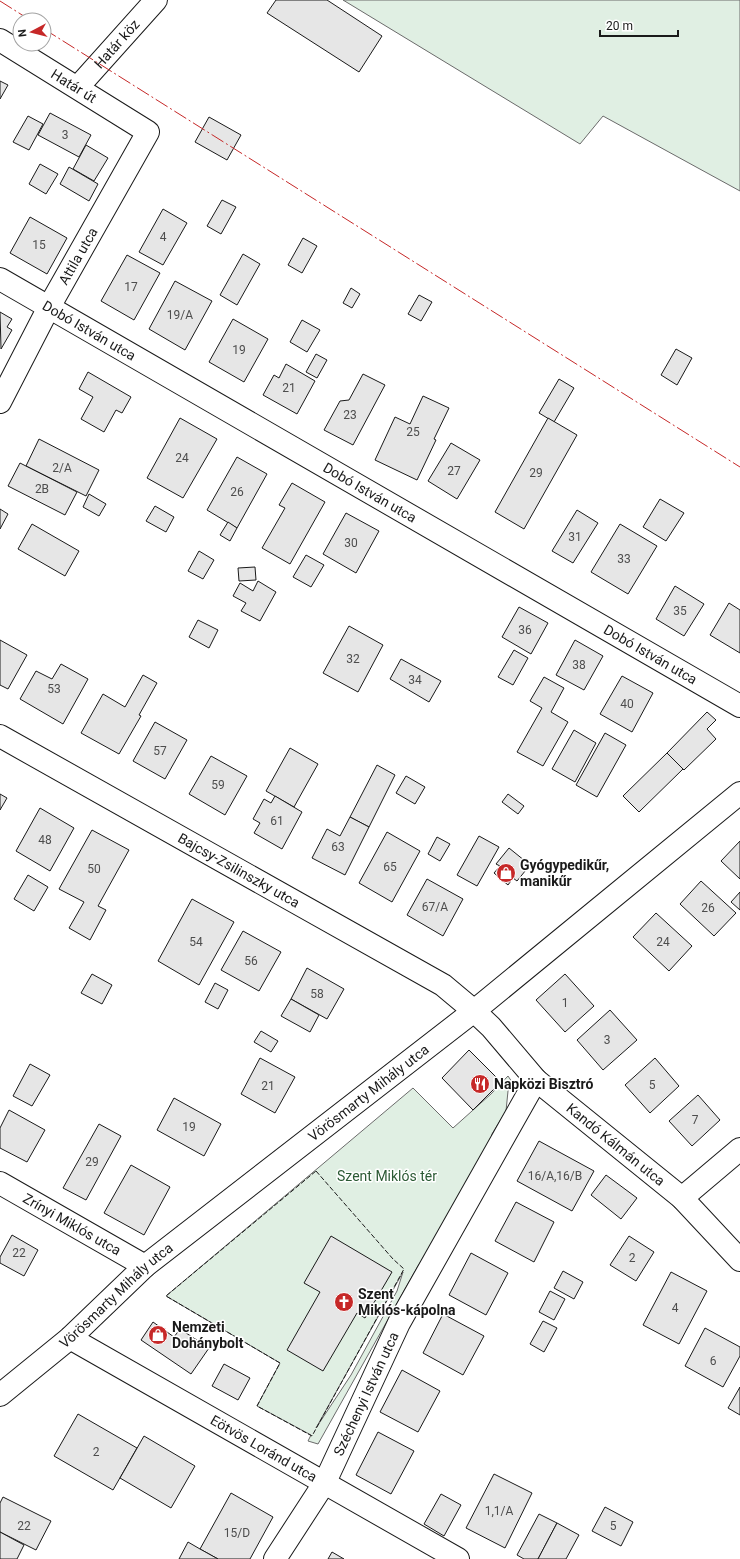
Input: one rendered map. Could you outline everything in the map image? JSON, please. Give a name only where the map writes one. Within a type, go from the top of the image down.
[{"type":"street","name":"Határ köz","points":[[78,87],[156,0]]},
{"type":"street","name":"Határ út","points":[[0,40],[78,87],[148,132]]},
{"type":"street","name":"Attila utca","points":[[0,402],[49,307],[148,132]]},
{"type":"street","name":"Dobó István utca","points":[[0,279],[740,706]]},
{"type":"street","name":"Bajcsy-Zsilinszky utca","points":[[0,736],[443,985],[474,1011]]},
{"type":"street","name":"Vörösmarty Mihály utca","points":[[0,1395],[70,1338],[145,1266],[474,1011],[740,793]]},
{"type":"street","name":"Kandó Kálmán utca","points":[[474,1011],[536,1080],[682,1198],[740,1260]]},
{"type":"street","name":"Széchenyi István utca","points":[[275,1559],[325,1482],[399,1323],[536,1080]]},
{"type":"street","points":[[682,1198],[740,1149]]},
{"type":"street","name":"Zrínyi Miklós utca","points":[[0,1183],[145,1266]]},
{"type":"street","name":"Eötvös Loránd utca","points":[[70,1338],[458,1559]]},
{"type":"green space","points":[[343,0],[740,0],[740,191],[603,116],[580,144]]},
{"type":"green space","name":"Szent Miklós tér","points":[[508,1076],[512,1082],[508,1091],[506,1111],[492,1134],[491,1145],[441,1232],[418,1266],[318,1444],[308,1441],[311,1435],[257,1406],[280,1363],[166,1296],[413,1088],[453,1128],[491,1094]],"holes":[[[403,1272],[397,1291],[351,1375],[316,1428]]]},
{"type":"building","points":[[276,0],[327,0],[382,36],[359,72],[267,13]]},
{"type":"building","points":[[0,81],[8,85],[0,99]]},
{"type":"building","points":[[50,113],[91,135],[79,157],[38,135]]},
{"type":"building","points":[[28,116],[43,124],[29,150],[13,142]]},
{"type":"building","points":[[209,117],[241,135],[227,160],[195,142]]},
{"type":"building","points":[[86,145],[108,158],[94,181],[73,169]]},
{"type":"building","points":[[40,164],[58,174],[46,194],[29,184]]},
{"type":"building","points":[[69,167],[98,184],[89,201],[60,184]]},
{"type":"building","points":[[222,200],[236,207],[221,234],[207,226]]},
{"type":"building","points":[[163,209],[187,223],[163,265],[139,252]]},
{"type":"building","points":[[30,217],[67,238],[47,274],[10,253]]},
{"type":"building","points":[[303,238],[317,246],[302,273],[288,265]]},
{"type":"building","points":[[243,254],[260,264],[237,305],[220,295]]},
{"type":"building","points":[[127,255],[160,273],[134,320],[101,301]]},
{"type":"building","points":[[175,281],[212,301],[185,350],[149,329]]},
{"type":"building","points":[[351,288],[360,294],[352,308],[343,303]]},
{"type":"building","points":[[419,295],[432,302],[421,321],[408,314]]},
{"type":"building","points":[[0,312],[12,319],[7,327],[12,330],[1,349]]},
{"type":"building","points":[[233,319],[268,339],[244,382],[209,362]]},
{"type":"building","points":[[302,320],[320,330],[307,352],[290,342]]},
{"type":"building","points":[[676,349],[692,358],[677,385],[661,375]]},
{"type":"building","points":[[316,354],[327,360],[317,378],[306,372]]},
{"type":"building","points":[[286,364],[315,381],[297,414],[263,395],[274,375],[279,378]]},
{"type":"building","points":[[88,372],[131,397],[122,413],[116,410],[104,432],[81,419],[93,397],[79,389]]},
{"type":"building","points":[[363,374],[385,385],[353,445],[324,430],[340,401],[349,400]]},
{"type":"building","points":[[559,379],[574,388],[554,422],[539,413]]},
{"type":"building","points":[[423,396],[449,408],[417,480],[375,460],[395,417],[410,424]]},
{"type":"building","points":[[180,418],[217,439],[183,498],[147,478]]},
{"type":"building","points":[[548,418],[577,435],[524,529],[495,512]]},
{"type":"building","points":[[39,439],[99,470],[86,496],[26,466]]},
{"type":"building","points":[[451,443],[480,460],[457,499],[428,481]]},
{"type":"building","points":[[237,457],[267,474],[237,528],[207,510]]},
{"type":"building","points":[[20,463],[77,492],[65,515],[8,486]]},
{"type":"building","points":[[292,483],[325,502],[290,564],[262,548],[285,508],[279,505]]},
{"type":"building","points":[[89,494],[106,504],[99,516],[83,507]]},
{"type":"building","points":[[660,499],[684,513],[666,541],[643,527]]},
{"type":"building","points":[[155,506],[174,517],[166,532],[146,521]]},
{"type":"building","points":[[0,509],[8,514],[0,529]]},
{"type":"building","points":[[577,510],[598,523],[573,563],[552,551]]},
{"type":"building","points":[[346,513],[379,531],[356,573],[323,554]]},
{"type":"building","points":[[228,522],[237,528],[230,541],[220,535]]},
{"type":"building","points":[[32,524],[79,551],[65,576],[18,549]]},
{"type":"building","points":[[620,524],[657,546],[628,594],[591,572]]},
{"type":"building","points":[[199,551],[214,560],[203,579],[188,571]]},
{"type":"building","points":[[306,555],[324,565],[311,587],[293,577]]},
{"type":"building","points":[[255,567],[256,580],[239,581],[238,568]]},
{"type":"building","points":[[258,581],[276,592],[260,621],[241,611],[246,603],[233,596],[240,583],[253,591]]},
{"type":"building","points":[[675,586],[704,604],[684,636],[656,619]]},
{"type":"building","points":[[729,603],[740,610],[740,653],[710,635]]},
{"type":"building","points":[[519,607],[548,623],[531,654],[502,637]]},
{"type":"building","points":[[198,620],[218,630],[209,648],[189,637]]},
{"type":"building","points":[[349,626],[383,645],[358,692],[323,673]]},
{"type":"building","points":[[0,640],[27,655],[8,689],[0,685]]},
{"type":"building","points":[[575,640],[603,656],[584,690],[556,675]]},
{"type":"building","points":[[514,650],[528,658],[513,685],[498,677]]},
{"type":"building","points":[[401,659],[441,681],[429,702],[390,679]]},
{"type":"building","points":[[61,664],[88,679],[63,724],[20,699],[36,671],[52,679]]},
{"type":"building","points":[[143,675],[157,683],[139,715],[141,716],[119,754],[81,733],[103,694],[125,707]]},
{"type":"building","points":[[622,676],[653,693],[632,732],[600,714]]},
{"type":"building","points":[[544,677],[564,688],[551,712],[568,722],[543,766],[517,752],[542,708],[530,701]]},
{"type":"building","points":[[707,712],[716,720],[707,729],[716,739],[684,770],[667,753]]},
{"type":"building","points":[[155,722],[187,740],[165,779],[133,761]]},
{"type":"building","points":[[574,730],[596,743],[575,782],[552,769]]},
{"type":"building","points":[[605,733],[626,745],[597,797],[576,785]]},
{"type":"building","points":[[290,748],[318,764],[294,807],[266,791]]},
{"type":"building","points":[[667,753],[683,769],[639,812],[623,796]]},
{"type":"building","points":[[211,756],[247,776],[225,815],[189,794]]},
{"type":"building","points":[[377,765],[395,775],[369,827],[350,817]]},
{"type":"building","points":[[406,776],[425,787],[415,804],[396,793]]},
{"type":"building","points":[[0,794],[7,798],[0,810]]},
{"type":"building","points":[[508,794],[524,806],[518,814],[502,802]]},
{"type":"building","points":[[275,796],[302,812],[282,849],[254,833],[260,823],[253,819],[264,799],[271,803]]},
{"type":"building","points":[[40,808],[74,828],[50,871],[16,851]]},
{"type":"building","points":[[350,817],[369,827],[345,875],[312,858],[327,829],[340,836]]},
{"type":"building","points":[[92,830],[129,850],[98,906],[106,910],[90,940],[69,928],[84,902],[59,889]]},
{"type":"building","points":[[387,832],[420,851],[392,902],[359,883]]},
{"type":"building","points":[[479,836],[499,847],[477,886],[457,875]]},
{"type":"building","points":[[437,837],[450,844],[440,861],[428,854]]},
{"type":"building","points":[[740,841],[740,879],[721,861]]},
{"type":"building","points":[[509,848],[530,865],[517,881],[513,878],[508,885],[494,873],[500,866],[496,864]]},
{"type":"building","points":[[28,875],[48,887],[34,911],[14,899]]},
{"type":"building","points":[[427,879],[463,899],[443,936],[407,915]]},
{"type":"building","points":[[701,881],[736,913],[714,936],[680,904]]},
{"type":"building","points":[[740,892],[740,910],[731,902]]},
{"type":"building","points":[[192,899],[234,922],[199,985],[158,961]]},
{"type":"building","points":[[656,913],[692,946],[669,971],[633,937]]},
{"type":"building","points":[[243,931],[281,952],[259,991],[221,970]]},
{"type":"building","points":[[307,968],[344,989],[327,1019],[291,999]]},
{"type":"building","points":[[92,974],[112,985],[102,1004],[81,993]]},
{"type":"building","points":[[565,974],[594,1006],[565,1032],[536,1000]]},
{"type":"building","points":[[215,983],[228,990],[218,1009],[205,1002]]},
{"type":"building","points":[[291,999],[319,1015],[310,1032],[281,1016]]},
{"type":"building","points":[[610,1010],[637,1040],[603,1070],[577,1040]]},
{"type":"building","points":[[261,1031],[278,1041],[271,1052],[254,1042]]},
{"type":"building","points":[[469,1050],[501,1082],[473,1110],[442,1078]]},
{"type":"building","points":[[260,1058],[295,1077],[275,1113],[241,1094]]},
{"type":"building","points":[[655,1058],[679,1086],[650,1113],[625,1085]]},
{"type":"building","points":[[30,1064],[50,1075],[32,1106],[13,1096]]},
{"type":"building","points":[[698,1095],[720,1120],[692,1146],[669,1121]]},
{"type":"building","points":[[174,1098],[221,1124],[204,1156],[157,1130]]},
{"type":"building","points":[[9,1110],[45,1130],[27,1162],[0,1148],[0,1128]]},
{"type":"building","points":[[99,1124],[121,1136],[86,1200],[63,1188]]},
{"type":"building","points":[[539,1141],[594,1171],[572,1211],[517,1181]]},
{"type":"building","points":[[131,1165],[170,1187],[144,1235],[104,1213]]},
{"type":"building","points":[[606,1175],[637,1198],[621,1219],[591,1195]]},
{"type":"building","points":[[516,1202],[554,1222],[534,1262],[495,1241]]},
{"type":"building","points":[[12,1235],[38,1250],[24,1276],[0,1263],[0,1257]]},
{"type":"building","name":"Szent Miklós-kápolna","points":[[331,1236],[392,1272],[365,1318],[357,1313],[323,1371],[287,1350],[320,1292],[304,1283]]},
{"type":"building","points":[[629,1236],[654,1252],[636,1281],[610,1265]]},
{"type":"building","points":[[471,1253],[508,1273],[486,1315],[449,1295]]},
{"type":"building","points":[[563,1271],[583,1282],[574,1299],[554,1288]]},
{"type":"building","points":[[671,1272],[707,1291],[679,1344],[643,1325]]},
{"type":"building","points":[[550,1291],[565,1299],[554,1320],[539,1312]]},
{"type":"building","points":[[443,1314],[484,1336],[463,1375],[423,1353]]},
{"type":"building","points":[[543,1321],[557,1328],[544,1352],[530,1344]]},
{"type":"building","points":[[153,1322],[174,1337],[180,1329],[209,1348],[191,1374],[141,1340]]},
{"type":"building","points":[[705,1328],[740,1347],[740,1356],[723,1387],[685,1366]]},
{"type":"building","points":[[224,1364],[250,1378],[238,1400],[212,1386]]},
{"type":"building","points":[[402,1370],[440,1391],[418,1432],[380,1412]]},
{"type":"building","points":[[740,1387],[740,1415],[728,1408]]},
{"type":"building","points":[[78,1414],[137,1448],[113,1490],[54,1456]]},
{"type":"building","points":[[378,1432],[414,1451],[391,1494],[356,1475]]},
{"type":"building","points":[[144,1436],[195,1466],[171,1508],[120,1478]]},
{"type":"building","points":[[494,1474],[532,1493],[505,1548],[466,1528]]},
{"type":"building","points":[[231,1493],[273,1517],[250,1559],[218,1559],[200,1549]]},
{"type":"building","points":[[441,1494],[461,1505],[444,1536],[424,1524]]},
{"type":"building","points":[[3,1497],[51,1521],[36,1550],[0,1532],[0,1503]]},
{"type":"building","points":[[605,1507],[633,1522],[621,1546],[592,1531]]},
{"type":"building","points":[[539,1514],[557,1523],[538,1559],[524,1559],[517,1555]]},
{"type":"building","points":[[557,1523],[579,1535],[566,1559],[538,1559]]},
{"type":"building","points":[[0,1532],[24,1545],[17,1559],[0,1559]]},
{"type":"building","points":[[188,1542],[200,1549],[218,1559],[179,1559]]},
{"type":"building","points":[[332,1552],[344,1559],[328,1559]]},
{"type":"fence","points":[[316,1171],[393,1259],[404,1269],[312,1436],[257,1406],[280,1363],[166,1296],[316,1171]]},
{"type":"power","points":[[0,1],[17,12]]},
{"type":"power","points":[[52,34],[740,467]]},
{"type":"place","name":"Gyógypedikűr, manikűr","points":[[506,873]]},
{"type":"place","name":"Napközi Bisztró","points":[[480,1084]]},
{"type":"place","name":"Szent Miklós-kápolna","points":[[344,1302]]},
{"type":"place","name":"Nemzeti Dohánybolt","points":[[158,1335]]}]
